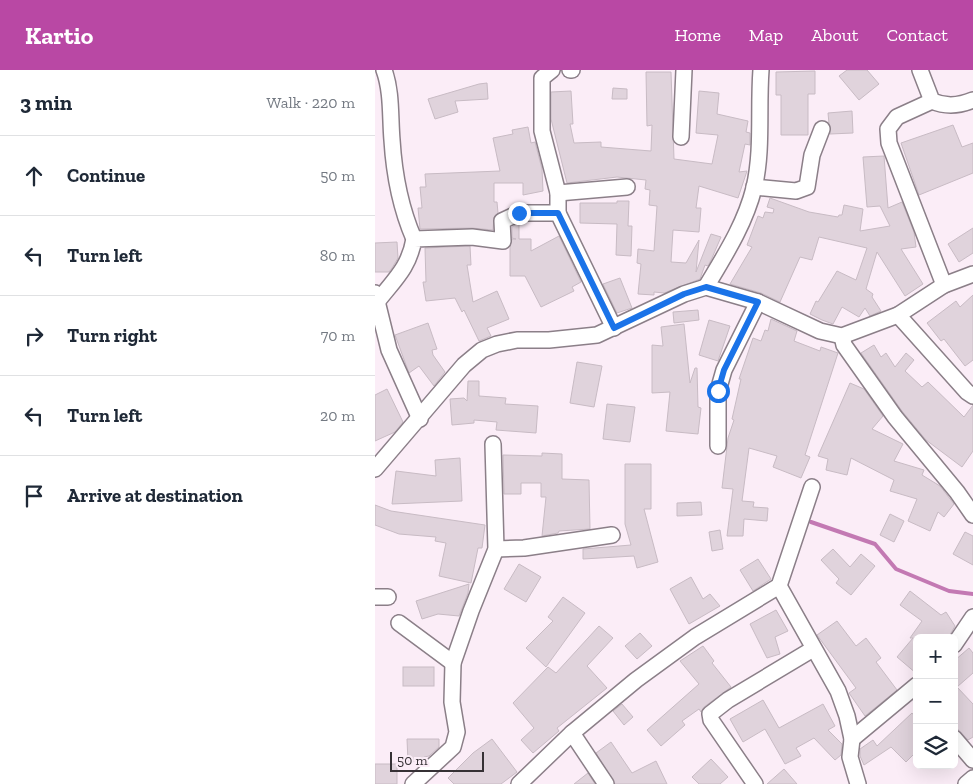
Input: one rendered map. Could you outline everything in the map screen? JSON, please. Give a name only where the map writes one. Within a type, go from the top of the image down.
[{"type":"street","points":[[384,70],[391,111],[392,142],[405,218],[414,239],[412,253],[404,270],[376,298],[382,352],[420,419]]},
{"type":"street","points":[[552,70],[542,78],[542,131],[558,193],[558,213],[614,328]]},
{"type":"street","points":[[681,138],[684,70]]},
{"type":"street","points":[[706,287],[740,230],[754,187],[761,116],[758,70]]},
{"type":"street","points":[[920,70],[932,101],[943,106],[962,105],[973,100]]},
{"type":"street","points":[[932,101],[897,117],[888,129],[889,143],[944,285]]},
{"type":"street","points":[[754,187],[797,191],[807,187],[812,155],[822,129]]},
{"type":"street","points":[[558,193],[627,187]]},
{"type":"street","points":[[414,239],[472,237],[503,241],[502,221],[519,213],[558,213]]},
{"type":"street","points":[[375,469],[465,365],[482,350],[517,340],[549,340],[597,335],[684,294],[706,287],[758,302],[820,331],[842,336],[898,314],[944,285],[973,274]]},
{"type":"street","points":[[718,446],[718,391],[724,370],[758,302]]},
{"type":"street","points":[[898,314],[918,339],[967,392],[973,396]]},
{"type":"street","points":[[842,336],[844,345],[895,417],[957,492],[973,515]]},
{"type":"street","points":[[413,784],[449,751],[456,740],[457,725],[452,702],[453,663],[471,610],[496,549],[493,444]]},
{"type":"street","points":[[519,784],[572,733],[636,680],[695,637],[779,586],[812,487]]},
{"type":"street","points":[[496,549],[524,548],[612,534]]},
{"type":"street","points":[[779,586],[838,691],[847,716],[852,739],[850,757],[858,784]]},
{"type":"street","points":[[958,639],[973,617]]},
{"type":"street","points":[[399,623],[453,663]]},
{"type":"street","points":[[755,784],[711,720],[710,714],[729,700],[813,649]]},
{"type":"street","points":[[852,739],[913,691]]},
{"type":"street","points":[[572,733],[606,784]]},
{"type":"street","points":[[958,743],[973,760]]},
{"type":"street","points":[[966,784],[973,778]]},
{"type":"building","points":[[847,70],[867,70],[879,84],[859,100],[839,76]]},
{"type":"building","points":[[815,71],[815,94],[808,94],[808,135],[781,135],[781,95],[776,95],[776,72]]},
{"type":"building","points":[[646,72],[671,72],[674,159],[712,164],[718,135],[696,133],[699,91],[719,93],[717,114],[748,121],[746,132],[750,133],[750,145],[745,144],[739,172],[747,171],[738,198],[699,186],[696,208],[701,208],[699,232],[673,230],[671,262],[686,263],[699,240],[696,272],[711,234],[721,237],[708,266],[705,265],[700,279],[664,293],[654,292],[654,295],[638,294],[641,264],[637,263],[638,249],[654,251],[657,206],[649,205],[650,190],[645,189],[646,180],[617,177],[567,183],[551,119],[551,92],[571,91],[573,124],[570,124],[574,143],[601,142],[601,147],[651,151],[652,125],[647,126]]},
{"type":"building","points":[[487,83],[488,99],[455,101],[458,112],[435,119],[428,99]]},
{"type":"building","points":[[613,88],[627,89],[627,99],[612,99]]},
{"type":"building","points":[[852,111],[853,133],[830,134],[828,113]]},
{"type":"building","points":[[953,125],[962,147],[973,143],[973,173],[919,195],[901,143]]},
{"type":"building","points":[[528,127],[531,143],[535,142],[542,169],[543,191],[523,195],[523,183],[494,183],[494,202],[497,202],[498,213],[494,217],[493,230],[472,228],[420,229],[418,208],[422,208],[420,187],[426,187],[425,174],[500,171],[493,138],[513,134],[512,130]]},
{"type":"building","points":[[884,156],[888,208],[902,202],[914,232],[916,247],[901,249],[923,284],[905,296],[877,252],[866,289],[873,294],[872,297],[881,311],[870,316],[865,308],[859,317],[842,307],[833,324],[822,320],[810,314],[816,301],[818,302],[837,271],[856,280],[867,248],[819,237],[812,260],[800,257],[780,302],[761,293],[730,284],[752,247],[747,245],[758,216],[763,218],[765,212],[773,213],[774,209],[767,207],[770,198],[809,212],[838,217],[842,215],[844,205],[863,209],[860,231],[890,226],[880,206],[867,207],[863,157]]},
{"type":"building","points":[[617,201],[629,201],[628,226],[632,226],[631,256],[616,255],[617,224],[580,223],[580,203],[617,203]]},
{"type":"building","points":[[519,223],[519,239],[531,239],[531,251],[559,236],[581,282],[572,287],[574,291],[541,307],[525,276],[510,276],[510,247],[512,239],[516,239],[512,238],[512,227]]},
{"type":"building","points":[[973,228],[973,253],[959,262],[948,244]]},
{"type":"building","points":[[397,242],[398,258],[392,268],[389,272],[375,272],[375,243]]},
{"type":"building","points":[[470,246],[471,265],[467,265],[473,302],[497,291],[509,319],[487,328],[491,336],[479,341],[464,310],[462,312],[455,298],[426,301],[423,282],[426,282],[425,248]]},
{"type":"building","points":[[620,278],[632,308],[617,313],[603,284]]},
{"type":"building","points":[[973,295],[973,360],[965,366],[944,339],[941,341],[927,323],[956,301],[960,307]]},
{"type":"building","points":[[698,310],[699,320],[674,323],[673,312]]},
{"type":"building","points":[[771,319],[797,331],[794,341],[820,351],[821,347],[838,353],[805,455],[810,457],[801,478],[773,467],[777,456],[749,448],[742,501],[754,502],[753,507],[768,508],[767,521],[744,519],[743,536],[727,536],[733,489],[722,488],[728,438],[734,420],[732,419],[741,379],[739,379],[753,338],[761,341],[765,330],[768,331]]},
{"type":"building","points":[[709,320],[730,326],[718,361],[699,355]]},
{"type":"building","points":[[428,323],[437,349],[432,350],[433,355],[445,372],[434,386],[419,366],[409,373],[395,335]]},
{"type":"building","points":[[684,324],[690,383],[695,368],[697,368],[698,407],[701,408],[698,434],[666,431],[670,392],[652,393],[652,345],[663,346],[661,327]]},
{"type":"building","points":[[874,345],[881,357],[886,353],[895,367],[906,353],[914,360],[905,371],[922,387],[928,382],[964,417],[973,405],[973,451],[962,467],[926,440],[902,411],[861,353]]},
{"type":"building","points":[[577,362],[602,366],[594,407],[570,403]]},
{"type":"building","points":[[468,381],[479,381],[479,396],[506,398],[505,404],[538,406],[536,433],[496,430],[497,422],[474,420],[474,423],[452,425],[450,399],[464,398],[467,401]]},
{"type":"building","points":[[850,383],[864,389],[883,416],[872,429],[903,444],[894,461],[924,470],[922,475],[940,486],[954,504],[944,517],[938,512],[930,531],[908,521],[917,499],[890,491],[894,480],[851,458],[847,475],[826,470],[828,459],[818,456]]},
{"type":"building","points":[[387,389],[403,422],[395,432],[375,441],[375,395]]},
{"type":"building","points":[[607,404],[635,407],[630,442],[603,439]]},
{"type":"building","points":[[542,453],[562,454],[562,479],[589,480],[590,529],[559,531],[558,533],[542,536],[546,497],[541,497],[541,483],[521,483],[521,494],[504,494],[503,455],[542,456]]},
{"type":"building","points":[[460,458],[462,501],[392,504],[396,471],[436,476],[435,460]]},
{"type":"building","points":[[625,464],[651,464],[651,509],[644,509],[658,562],[637,568],[634,556],[583,559],[583,549],[631,545],[625,524]]},
{"type":"building","points":[[701,502],[702,515],[677,516],[677,503]]},
{"type":"building","points":[[375,505],[391,511],[485,525],[482,548],[478,548],[471,583],[439,576],[446,543],[435,541],[436,537],[399,534],[375,525]]},
{"type":"building","points":[[890,514],[904,521],[894,542],[880,535]]},
{"type":"building","points":[[720,530],[723,549],[712,551],[709,532]]},
{"type":"building","points":[[965,532],[973,536],[973,565],[953,554]]},
{"type":"building","points":[[833,549],[850,567],[861,554],[875,566],[851,595],[836,583],[839,579],[821,560]]},
{"type":"building","points":[[758,559],[771,579],[753,591],[740,570]]},
{"type":"building","points":[[519,564],[541,577],[526,602],[504,589]]},
{"type":"building","points":[[691,577],[703,599],[710,594],[720,606],[689,624],[670,589]]},
{"type":"building","points":[[469,584],[468,593],[459,616],[438,614],[422,619],[416,601]]},
{"type":"building","points":[[910,591],[941,615],[946,612],[955,626],[950,634],[913,634],[913,638],[910,638],[922,621],[900,605]]},
{"type":"building","points":[[563,597],[585,613],[546,667],[526,648],[553,621],[548,617]]},
{"type":"building","points":[[776,610],[788,631],[775,637],[780,654],[767,658],[750,624]]},
{"type":"building","points":[[837,621],[856,646],[866,638],[881,658],[876,662],[897,690],[865,716],[849,693],[856,688],[817,635]]},
{"type":"building","points":[[599,626],[613,638],[587,666],[607,688],[557,728],[559,731],[533,753],[521,740],[534,728],[513,703],[548,667],[556,673]]},
{"type":"building","points":[[640,633],[652,646],[637,659],[625,646]]},
{"type":"building","points":[[913,638],[913,671],[897,657]]},
{"type":"building","points":[[703,646],[714,661],[712,663],[731,687],[704,707],[701,712],[699,709],[682,721],[685,725],[661,746],[647,730],[699,684],[680,661]]},
{"type":"building","points":[[969,648],[973,653],[973,673],[958,686],[958,679],[958,658]]},
{"type":"building","points":[[403,667],[434,667],[434,686],[403,686]]},
{"type":"building","points":[[958,688],[973,704],[973,737],[968,740],[958,729]]},
{"type":"building","points":[[763,700],[779,728],[823,704],[835,726],[828,730],[842,744],[841,755],[835,760],[814,738],[796,748],[801,756],[785,764],[765,729],[743,742],[730,719]]},
{"type":"building","points":[[622,704],[633,717],[624,725],[613,711]]},
{"type":"building","points":[[912,713],[913,755],[906,762],[891,747],[864,765],[860,756],[860,749],[873,740],[877,746]]},
{"type":"building","points":[[407,739],[439,739],[439,747],[429,756],[424,757],[424,761],[408,762]]},
{"type":"building","points":[[492,739],[517,772],[501,784],[454,784],[448,778],[473,753]]},
{"type":"building","points":[[611,742],[632,773],[656,761],[667,784],[615,784],[596,753]]},
{"type":"building","points":[[711,759],[728,777],[720,784],[699,784],[692,777]]},
{"type":"building","points":[[375,764],[397,764],[397,784],[375,784]]},
{"type":"building","points":[[784,769],[797,784],[767,784]]},
{"type":"building","points":[[588,773],[595,784],[574,784]]},
{"type":"waterway","points":[[811,522],[875,544],[896,569],[949,591],[973,594]]},
{"type":"route","points":[[519,213],[558,213],[614,328],[684,294],[706,287],[758,302],[724,370],[718,391]]}]
